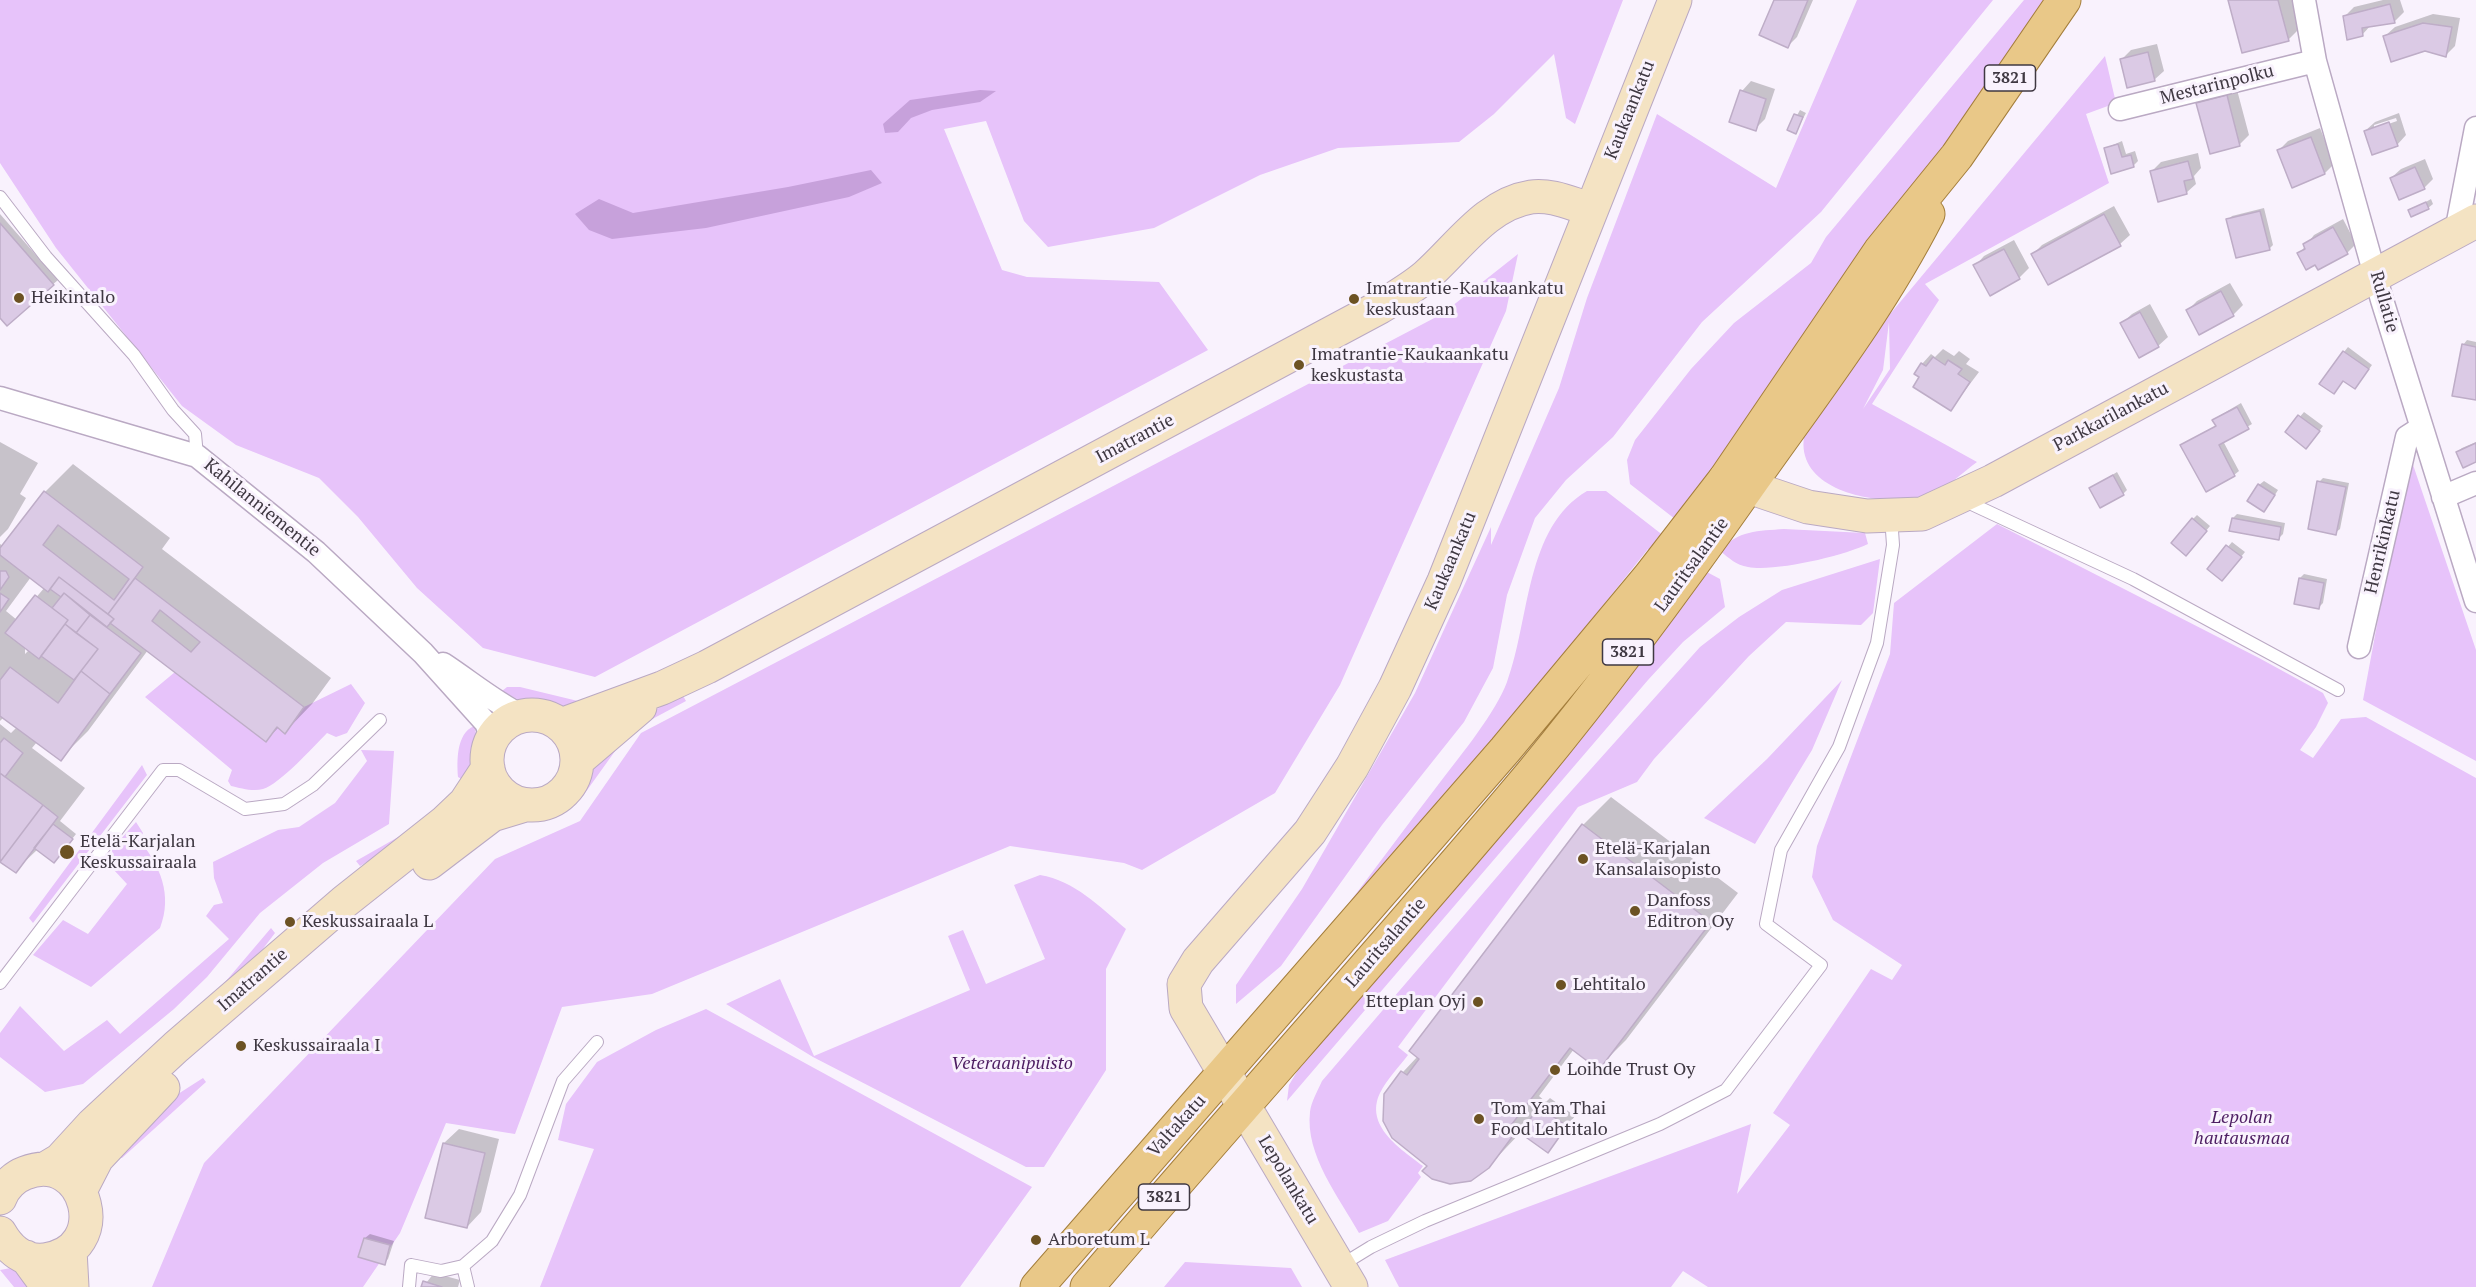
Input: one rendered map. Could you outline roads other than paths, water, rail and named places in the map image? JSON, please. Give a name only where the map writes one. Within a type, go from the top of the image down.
[{"type":"main road","name":"Lauritsalantie","points":[[1243,1108],[1533,771],[1714,538],[1736,484],[1880,251],[1957,156],[2064,0]]},
{"type":"main road","name":"Lauritsalantie","points":[[1223,1075],[1594,644],[1736,484]]},
{"type":"main road","name":"Valtakatu","points":[[1037,1287],[1223,1075]]},
{"type":"main road","name":"Valtakatu","points":[[1087,1287],[1243,1108]]},
{"type":"street","name":"Kaukaankatu","points":[[1223,1075],[1186,1008],[1184,984],[1198,962],[1310,832],[1352,767],[1395,688],[1444,581],[1675,0]]},
{"type":"street","name":"Rullatie","points":[[2304,0],[2315,61],[2376,274],[2414,432],[2443,497],[2476,601]]},
{"type":"street","name":"Mestarinpolku","points":[[2120,109],[2315,61]]},
{"type":"street","points":[[2466,226],[2476,128]]},
{"type":"street","name":"Imatrantie","points":[[561,726],[668,686],[707,667],[1380,307],[1425,276],[1489,216],[1509,203],[1531,197],[1546,197],[1590,209]]},
{"type":"street","name":"Parkkarilankatu","points":[[1736,484],[1808,507],[1867,516],[1922,514],[1959,499],[2466,226]]},
{"type":"street","name":"Kahilanniementie","points":[[0,398],[197,456],[316,552],[423,653],[486,723],[490,753]]},
{"type":"street","name":"Henrikinkatu","points":[[2359,647],[2414,432]]},
{"type":"street","points":[[2443,497],[2476,483]]},
{"type":"street","name":"Kahilanniementie","points":[[423,653],[487,692],[500,705],[522,716]]},
{"type":"street","name":"Imatrantie","points":[[578,760],[590,747],[668,686]]},
{"type":"street","points":[[522,716],[543,716],[561,726],[576,747],[578,760],[576,773],[562,795],[538,806],[525,805],[500,793],[492,782],[490,753],[507,723],[522,716]]},
{"type":"street","name":"Imatrantie","points":[[0,1198],[22,1170],[60,1160],[93,1124],[176,1047],[344,902],[445,822],[465,803],[490,753]]},
{"type":"street","name":"Imatrantie","points":[[80,1191],[97,1158],[129,1122],[191,1061],[312,955],[492,815],[525,805]]},
{"type":"street","name":"Lepolankatu","points":[[1223,1075],[1345,1276]]},
{"type":"street","points":[[8,1245],[49,1259],[70,1250],[85,1229],[87,1216],[80,1191],[71,1180],[59,1173],[22,1170]]},
{"type":"street","points":[[8,1245],[48,1287]]},
{"type":"street","points":[[70,1250],[72,1287]]},
{"type":"lane","points":[[0,197],[46,257],[134,355],[172,410],[195,434],[197,456]]},
{"type":"lane","points":[[1959,499],[2133,579],[2338,690]]},
{"type":"lane","points":[[1345,1276],[1371,1247],[1425,1221],[1660,1125],[1726,1090],[1821,965],[1766,924],[1781,850],[1839,747],[1877,643],[1893,545],[1891,515]]},
{"type":"lane","points":[[0,983],[163,770],[179,770],[245,809],[284,804],[313,785],[380,720]]},
{"type":"lane","points":[[409,1287],[411,1265],[441,1270],[463,1266],[492,1241],[520,1195],[563,1081],[597,1042]]},
{"type":"lane","points":[[463,1266],[468,1287]]},
{"type":"place","name":"Heikintalo","points":[[19,298]]},
{"type":"place","name":"Imatrantie-Kaukaankatu keskustaan","points":[[1354,299]]},
{"type":"place","name":"Imatrantie-Kaukaankatu keskustasta","points":[[1299,365]]},
{"type":"place","name":"Etelä-Karjalan Keskussairaala","points":[[67,852]]},
{"type":"place","name":"Etelä-Karjalan Kansalaisopisto","points":[[1583,859]]},
{"type":"place","name":"Danfoss Editron Oy","points":[[1635,911]]},
{"type":"place","name":"Keskussairaala L","points":[[290,922]]},
{"type":"place","name":"Lehtitalo","points":[[1561,985]]},
{"type":"place","name":"Etteplan Oyj","points":[[1478,1002]]},
{"type":"place","name":"Keskussairaala I","points":[[241,1046]]},
{"type":"place","name":"Loihde Trust Oy","points":[[1555,1070]]},
{"type":"place","name":"Tom Yam Thai Food Lehtitalo","points":[[1479,1119]]},
{"type":"place","name":"Arboretum L","points":[[1036,1240]]},
{"type":"park label","name":"Veteraanipuisto","points":[[1012,1064]]},
{"type":"park label","name":"Lepolan hautausmaa","points":[[2242,1128]]}]
